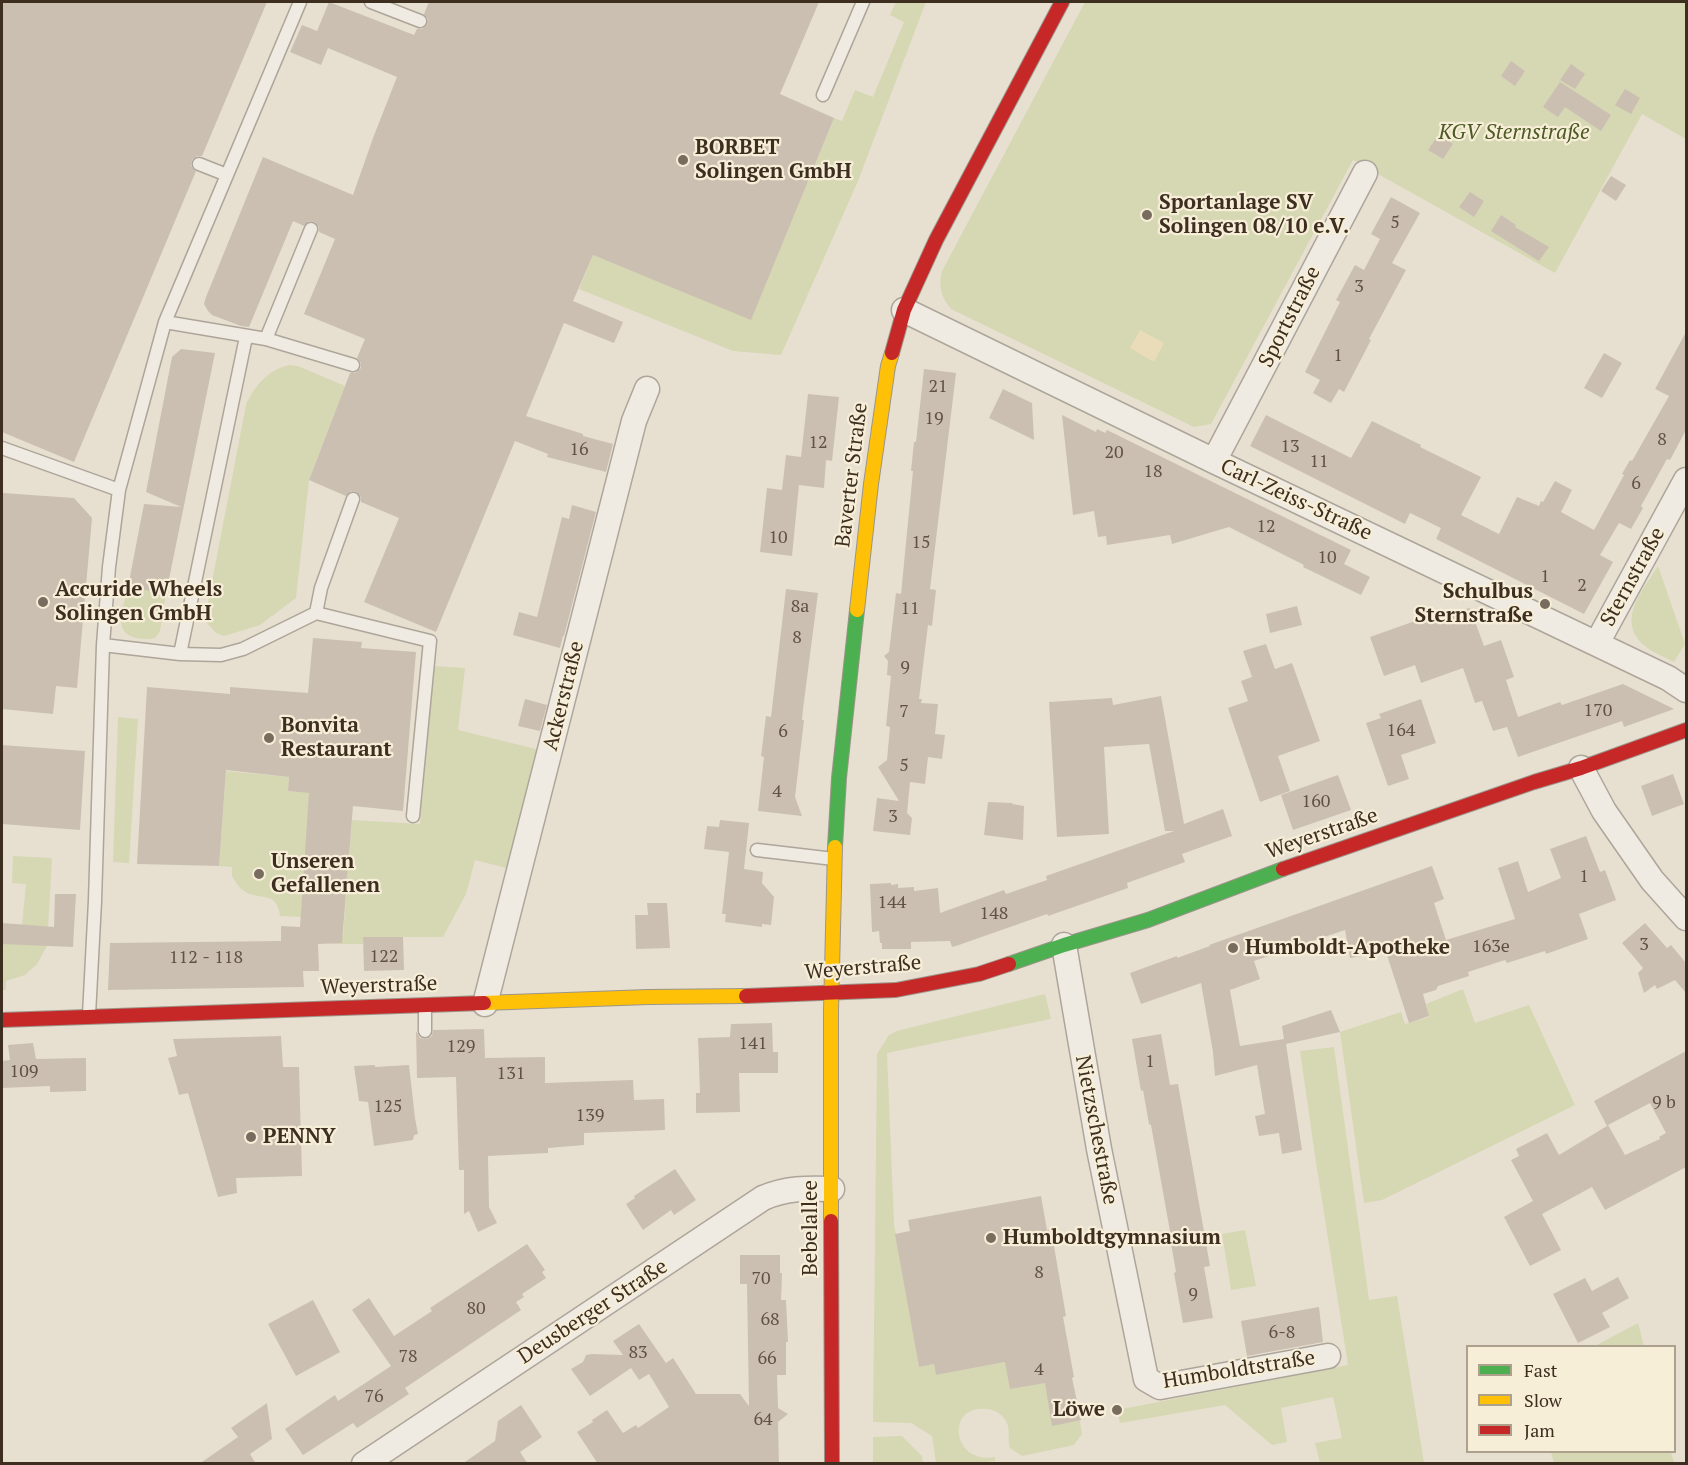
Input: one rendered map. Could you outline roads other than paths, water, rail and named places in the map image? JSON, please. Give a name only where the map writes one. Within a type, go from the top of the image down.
[{"type":"main road","name":"Baverter Straße","points":[[831,993],[839,778],[871,484],[888,366],[904,310],[936,240],[1062,2]]},
{"type":"main road","name":"Weyerstraße","points":[[2,1020],[896,990],[1003,967],[1064,945],[1160,916],[1272,873],[1534,782],[1581,768],[1686,729]]},
{"type":"main road","name":"Bebelallee","points":[[831,993],[832,1464]]},
{"type":"street","name":"Sportstraße","points":[[1214,461],[1365,173]]},
{"type":"street","name":"Carl-Zeiss-Straße","points":[[904,310],[1214,461],[1674,680],[1686,690]]},
{"type":"street","name":"Ackerstraße","points":[[485,1004],[634,422],[647,389]]},
{"type":"street","name":"Sternstraße","points":[[1597,643],[1686,480]]},
{"type":"street","points":[[1581,768],[1604,811],[1640,863],[1686,918]]},
{"type":"street","name":"Nietzschestraße","points":[[1064,945],[1102,1160],[1144,1372],[1149,1382]]},
{"type":"street","name":"Deusberger Straße","points":[[364,1464],[763,1198],[793,1189],[832,1189]]},
{"type":"street","name":"Humboldtstraße","points":[[1149,1382],[1160,1387],[1328,1356]]},
{"type":"lane","points":[[89,1016],[103,645],[109,567],[119,490],[165,322],[300,2]]},
{"type":"lane","points":[[371,2],[420,21]]},
{"type":"lane","points":[[823,95],[863,2]]},
{"type":"lane","points":[[199,164],[228,175]]},
{"type":"lane","points":[[266,339],[311,229]]},
{"type":"lane","points":[[165,322],[266,339],[354,365]]},
{"type":"lane","points":[[180,654],[246,337]]},
{"type":"lane","points":[[2,448],[119,490]]},
{"type":"lane","points":[[315,613],[321,588],[353,499]]},
{"type":"lane","points":[[103,645],[180,654],[221,655],[243,649],[315,613],[430,641],[413,816]]},
{"type":"lane","points":[[758,850],[835,860]]},
{"type":"lane","points":[[425,1006],[425,1031]]},
{"type":"place","name":"BORBET Solingen GmbH","points":[[683,160]]},
{"type":"place","name":"Sportanlage SV Solingen 08/10 e.V.","points":[[1147,215]]},
{"type":"place","name":"Accuride Wheels Solingen GmbH","points":[[43,602]]},
{"type":"place","name":"Schulbus Sternstraße","points":[[1545,604]]},
{"type":"place","name":"Bonvita Restaurant","points":[[269,738]]},
{"type":"place","name":"Unseren Gefallenen","points":[[259,874]]},
{"type":"place","name":"Humboldt-Apotheke","points":[[1233,948]]},
{"type":"place","name":"PENNY","points":[[251,1137]]},
{"type":"place","name":"Humboldtgymnasium","points":[[991,1238]]},
{"type":"place","name":"Löwe","points":[[1117,1410]]},
{"type":"park label","name":"KGV Sternstraße","points":[[1514,133]]}]
